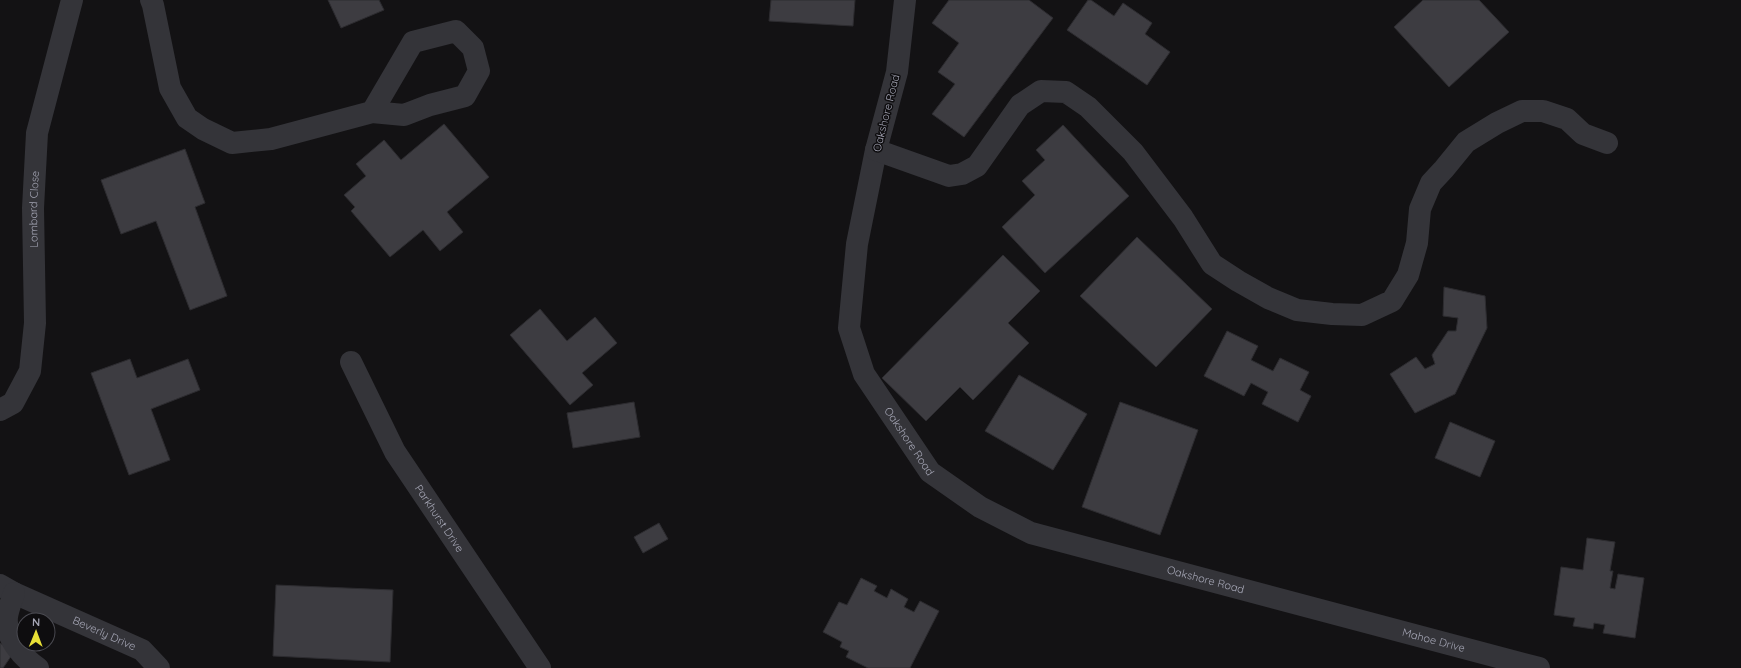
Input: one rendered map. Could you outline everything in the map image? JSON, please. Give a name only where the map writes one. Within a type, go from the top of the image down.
[{"type":"street","name":"Lombard Close","points":[[0,410],[13,403],[30,371],[35,324],[32,208],[37,133],[72,0]]},
{"type":"street","points":[[151,0],[154,5],[170,88],[187,118],[203,129],[232,143],[271,139],[372,112],[404,115],[430,105],[465,96],[479,71],[473,48],[456,31],[413,42],[372,112]]},
{"type":"street","name":"Oakshore Road","points":[[905,0],[897,72],[876,150],[857,244],[849,328],[864,374],[930,472],[980,507],[1031,533],[1329,612]]},
{"type":"street","points":[[876,150],[949,176],[962,174],[977,166],[1020,105],[1041,91],[1066,92],[1088,107],[1133,152],[1183,218],[1212,264],[1268,298],[1297,310],[1332,314],[1362,315],[1392,302],[1408,275],[1417,243],[1420,209],[1431,183],[1466,142],[1497,123],[1522,111],[1544,110],[1567,119],[1583,134],[1607,143]]},
{"type":"street","name":"Parkhurst Drive","points":[[351,362],[395,452],[540,668]]},
{"type":"street","points":[[7,589],[7,617],[9,635],[29,662],[38,668]]},
{"type":"street","name":"Beverly Drive","points":[[7,589],[142,650],[159,668]]},
{"type":"street","name":"Mahoe Drive","points":[[1329,612],[1539,668]]},
{"type":"building","points":[[328,0],[379,0],[384,10],[341,28]]},
{"type":"building","points":[[771,0],[855,0],[853,26],[769,21]]},
{"type":"building","points":[[949,0],[1029,0],[1053,18],[964,137],[932,114],[955,84],[938,72],[959,43],[932,23]]},
{"type":"building","points":[[1088,0],[1091,0],[1114,16],[1123,3],[1152,23],[1145,34],[1170,52],[1147,85],[1067,30]]},
{"type":"building","points":[[1423,0],[1479,0],[1509,32],[1449,87],[1394,27]]},
{"type":"building","points":[[444,124],[489,177],[447,212],[463,232],[440,251],[423,230],[390,257],[351,211],[355,207],[344,195],[366,176],[356,164],[384,140],[401,160]]},
{"type":"building","points":[[1063,125],[1129,196],[1045,273],[1002,227],[1035,195],[1022,181],[1045,160],[1036,150]]},
{"type":"building","points":[[185,149],[205,203],[195,207],[227,296],[190,310],[156,221],[121,234],[101,180]]},
{"type":"building","points":[[1137,237],[1212,309],[1156,367],[1080,296]]},
{"type":"building","points":[[1003,255],[1040,291],[1008,323],[1029,343],[973,400],[960,387],[926,421],[882,378]]},
{"type":"building","points":[[1444,287],[1485,296],[1487,328],[1455,394],[1415,413],[1390,374],[1416,357],[1425,369],[1435,364],[1432,355],[1448,331],[1456,331],[1458,318],[1443,316]]},
{"type":"building","points":[[540,309],[567,341],[595,317],[617,343],[582,373],[593,385],[570,405],[510,335]]},
{"type":"building","points":[[1227,331],[1258,346],[1251,360],[1273,371],[1280,358],[1309,372],[1300,390],[1311,396],[1298,422],[1262,404],[1268,392],[1251,383],[1244,396],[1204,376]]},
{"type":"building","points":[[130,359],[137,378],[188,359],[200,390],[151,409],[170,460],[129,475],[91,373]]},
{"type":"building","points":[[1019,375],[1087,414],[1053,470],[985,431]]},
{"type":"building","points":[[634,402],[640,437],[573,448],[567,413]]},
{"type":"building","points":[[1120,402],[1198,430],[1160,535],[1082,507]]},
{"type":"building","points":[[1450,422],[1495,441],[1480,477],[1435,458]]},
{"type":"building","points":[[659,523],[668,539],[643,553],[634,537]]},
{"type":"building","points":[[1587,538],[1615,542],[1610,571],[1613,571],[1610,588],[1615,589],[1618,574],[1644,578],[1635,638],[1603,633],[1605,625],[1594,623],[1593,629],[1573,626],[1575,618],[1554,615],[1561,567],[1583,570]]},
{"type":"building","points":[[861,578],[877,586],[874,591],[887,598],[891,589],[908,599],[904,607],[914,612],[920,601],[939,611],[910,668],[868,668],[846,657],[849,651],[840,647],[842,642],[823,632],[839,602],[847,605]]},
{"type":"building","points":[[276,585],[393,590],[390,662],[273,656]]},
{"type":"building","points":[[0,643],[14,652],[3,668],[0,668]]}]
